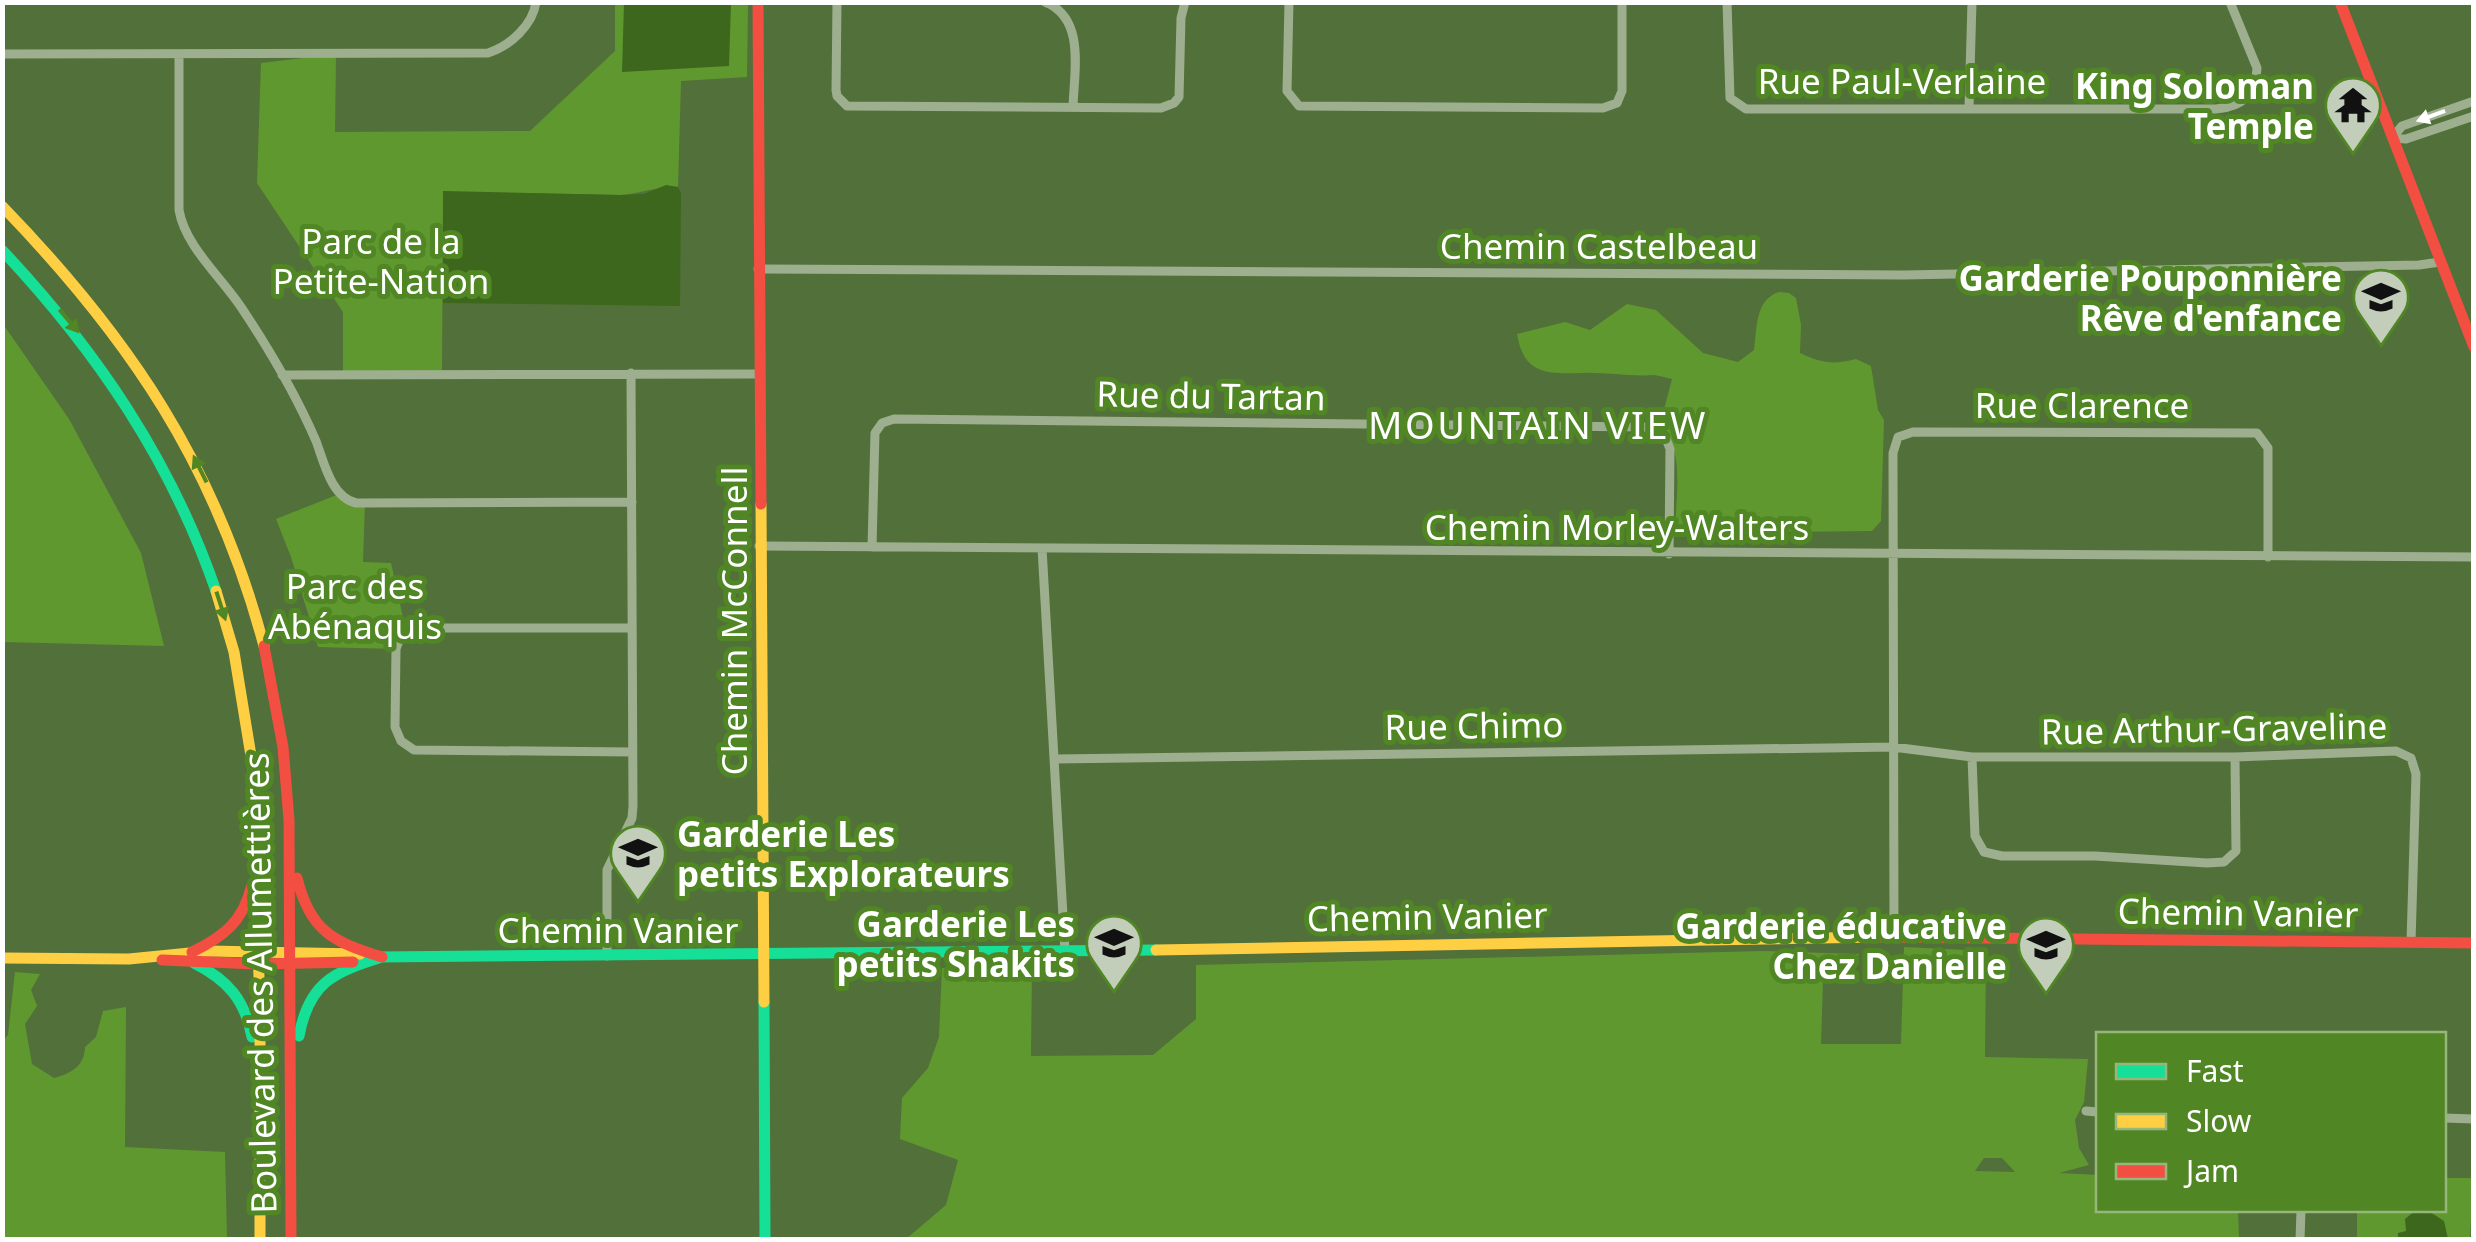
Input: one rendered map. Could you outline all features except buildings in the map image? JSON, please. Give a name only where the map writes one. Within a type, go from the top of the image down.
[{"type":"main road","name":"Chemin McConnell","points":[[758,2],[765,1240]]},
{"type":"main road","points":[[2340,2],[2474,347]]},
{"type":"main road","name":"Boulevard des Allumettières","points":[[2,206],[48,250],[109,321],[167,406],[200,468],[237,554],[266,650],[284,747],[290,843],[291,1240]]},
{"type":"main road","name":"Boulevard des Allumettières","points":[[2,250],[63,314],[146,433],[186,514],[214,586],[238,670],[254,770],[258,851],[260,1240]]},
{"type":"main road","points":[[290,843],[301,900],[309,917],[333,940],[382,957]]},
{"type":"main road","points":[[258,851],[248,905],[240,920],[193,958],[225,980],[246,1006],[260,1114]]},
{"type":"main road","name":"Chemin Vanier","points":[[2,958],[763,956],[1894,937],[2474,943]]},
{"type":"main road","points":[[290,1118],[299,1030],[307,1001],[333,975],[382,957]]},
{"type":"street","points":[[2,54],[488,52],[504,46],[528,24],[536,2]]},
{"type":"street","points":[[836,2],[836,90],[847,106],[1161,108],[1174,102],[1181,88],[1181,18],[1185,2]]},
{"type":"street","points":[[1045,2],[1063,12],[1072,30],[1073,107]]},
{"type":"street","points":[[1289,2],[1288,91],[1299,106],[1583,108],[1611,106],[1620,98],[1622,2]]},
{"type":"street","name":"Rue Paul-Verlaine","points":[[1727,2],[1728,90],[1730,98],[1740,106],[1969,108],[2235,106],[2252,91],[2257,68],[2230,2]]},
{"type":"street","points":[[1969,108],[1972,2]]},
{"type":"street","points":[[179,54],[180,218],[282,375],[335,488],[348,501],[632,502]]},
{"type":"street","points":[[2392,138],[2402,126],[2474,101]]},
{"type":"street","points":[[2392,138],[2406,139],[2474,116]]},
{"type":"street","name":"Chemin Castelbeau","points":[[758,269],[1904,275],[2418,266],[2440,262]]},
{"type":"street","points":[[607,956],[607,870],[633,812],[631,373]]},
{"type":"street","points":[[282,375],[758,374]]},
{"type":"street","name":"Rue du Tartan","points":[[872,547],[875,433],[882,422],[894,419],[1653,428],[1665,436],[1670,449],[1670,554]]},
{"type":"street","name":"Rue Clarence","points":[[1894,555],[1894,447],[1903,434],[2247,431],[2260,435],[2268,448],[2268,558]]},
{"type":"street","name":"Chemin Morley-Walters","points":[[760,546],[2474,558]]},
{"type":"street","points":[[1042,548],[1066,951]]},
{"type":"street","points":[[1894,555],[1894,937]]},
{"type":"street","points":[[632,628],[413,628],[402,636],[396,649],[395,727],[400,742],[414,750],[632,752]]},
{"type":"street","name":"Rue Chimo","points":[[1056,759],[1893,747]]},
{"type":"street","name":"Rue Arthur-Graveline","points":[[1893,747],[1972,757],[2235,757],[2386,750],[2404,753],[2411,758],[2416,785],[2411,942]]},
{"type":"street","points":[[1972,757],[1975,836],[1984,852],[2002,856],[2095,856],[2207,863],[2224,862],[2236,851],[2235,757]]},
{"type":"street","points":[[2086,1112],[2096,1112]]},
{"type":"street","points":[[2446,1118],[2474,1119]]},
{"type":"street","points":[[2300,1240],[2301,1212]]},
{"type":"green space","name":"Parc de la Petite-Nation","points":[[615,3],[748,3],[747,77],[681,81],[678,187],[620,195],[443,192],[442,373],[343,374],[343,312],[257,183],[261,63],[336,54],[335,132],[530,131],[615,51]]},
{"type":"green space","points":[[1779,292],[1796,298],[1801,325],[1800,353],[1827,362],[1856,359],[1871,366],[1878,410],[1884,420],[1881,521],[1872,531],[1774,532],[1761,536],[1675,534],[1676,461],[1668,435],[1660,425],[1672,379],[1655,375],[1548,372],[1525,358],[1517,334],[1565,322],[1590,330],[1627,304],[1656,310],[1703,353],[1738,362],[1754,350],[1761,308]]},
{"type":"green space","points":[[3,324],[69,419],[141,553],[164,646],[3,642]]},
{"type":"green space","name":"Parc des Abénaquis","points":[[339,494],[365,502],[363,562],[391,563],[406,631],[396,649],[318,647],[276,519]]},
{"type":"green space","points":[[1904,947],[1986,951],[1985,1057],[2088,1059],[2084,1102],[2075,1120],[2079,1148],[2089,1165],[2059,1173],[2096,1175],[2096,1212],[2238,1212],[2239,1239],[906,1239],[946,1205],[958,1160],[900,1139],[902,1098],[928,1068],[939,1037],[942,968],[1032,966],[1031,1056],[1153,1055],[1196,1019],[1196,965],[1763,951],[1859,954],[1850,982],[1823,981],[1821,1044],[1901,1044]],"holes":[[[1984,1158],[2002,1158],[2015,1172],[1975,1171]]]},
{"type":"green space","points":[[15,972],[40,974],[31,990],[37,1006],[25,1024],[32,1064],[54,1078],[79,1064],[85,1047],[96,1037],[103,1011],[126,1007],[125,1147],[225,1152],[227,1239],[3,1239],[2,1042],[8,1035]]},
{"type":"green space","points":[[2446,1178],[2473,1178],[2470,1239],[2357,1240],[2357,1212],[2446,1212]]},
{"type":"shaded area","points":[[624,3],[731,3],[729,66],[622,72]]},
{"type":"shaded area","points":[[666,185],[678,187],[681,193],[680,306],[443,303],[443,191],[620,195],[644,194]]},
{"type":"shaded area","points":[[2414,1212],[2430,1212],[2444,1221],[2448,1239],[2398,1239],[2398,1233],[2406,1231],[2405,1219]]},
{"type":"traffic: fast","points":[[2,250],[69,327],[127,409],[177,497],[216,591]]},
{"type":"traffic: fast","points":[[378,957],[1156,950]]},
{"type":"traffic: fast","points":[[299,1036],[309,1003],[326,982],[350,968],[382,957]]},
{"type":"traffic: fast","points":[[194,963],[233,992],[245,1012],[252,1037]]},
{"type":"traffic: fast","points":[[764,1002],[765,1240]]},
{"type":"traffic: slow","points":[[2,206],[90,305],[163,408],[221,520],[264,646]]},
{"type":"traffic: slow","points":[[761,504],[764,1002]]},
{"type":"traffic: slow","points":[[216,591],[234,652],[254,774],[260,1240]]},
{"type":"traffic: slow","points":[[1156,950],[1877,937]]},
{"type":"traffic: slow","points":[[2,958],[129,959],[210,951],[360,954]]},
{"type":"traffic: jam","points":[[758,2],[761,504]]},
{"type":"traffic: jam","points":[[2340,2],[2474,347]]},
{"type":"traffic: jam","points":[[264,646],[283,747],[289,820],[291,1240]]},
{"type":"traffic: jam","points":[[297,878],[309,911],[326,932],[350,946],[382,957]]},
{"type":"traffic: jam","points":[[192,952],[231,926],[252,885]]},
{"type":"traffic: jam","points":[[1877,937],[2474,943]]},
{"type":"traffic: jam","points":[[162,960],[353,962]]},
{"type":"place","name":"King Soloman Temple","points":[[2353,154]]},
{"type":"place","name":"Garderie Pouponnière Rêve d'enfance","points":[[2381,346]]},
{"type":"place","name":"Garderie Les petits Explorateurs","points":[[638,902]]},
{"type":"place","name":"Garderie Les petits Shakits","points":[[1114,992]]},
{"type":"place","name":"Garderie éducative Chez Danielle","points":[[2046,994]]},
{"type":"district","name":"MOUNTAIN VIEW","points":[[1538,424]]}]
